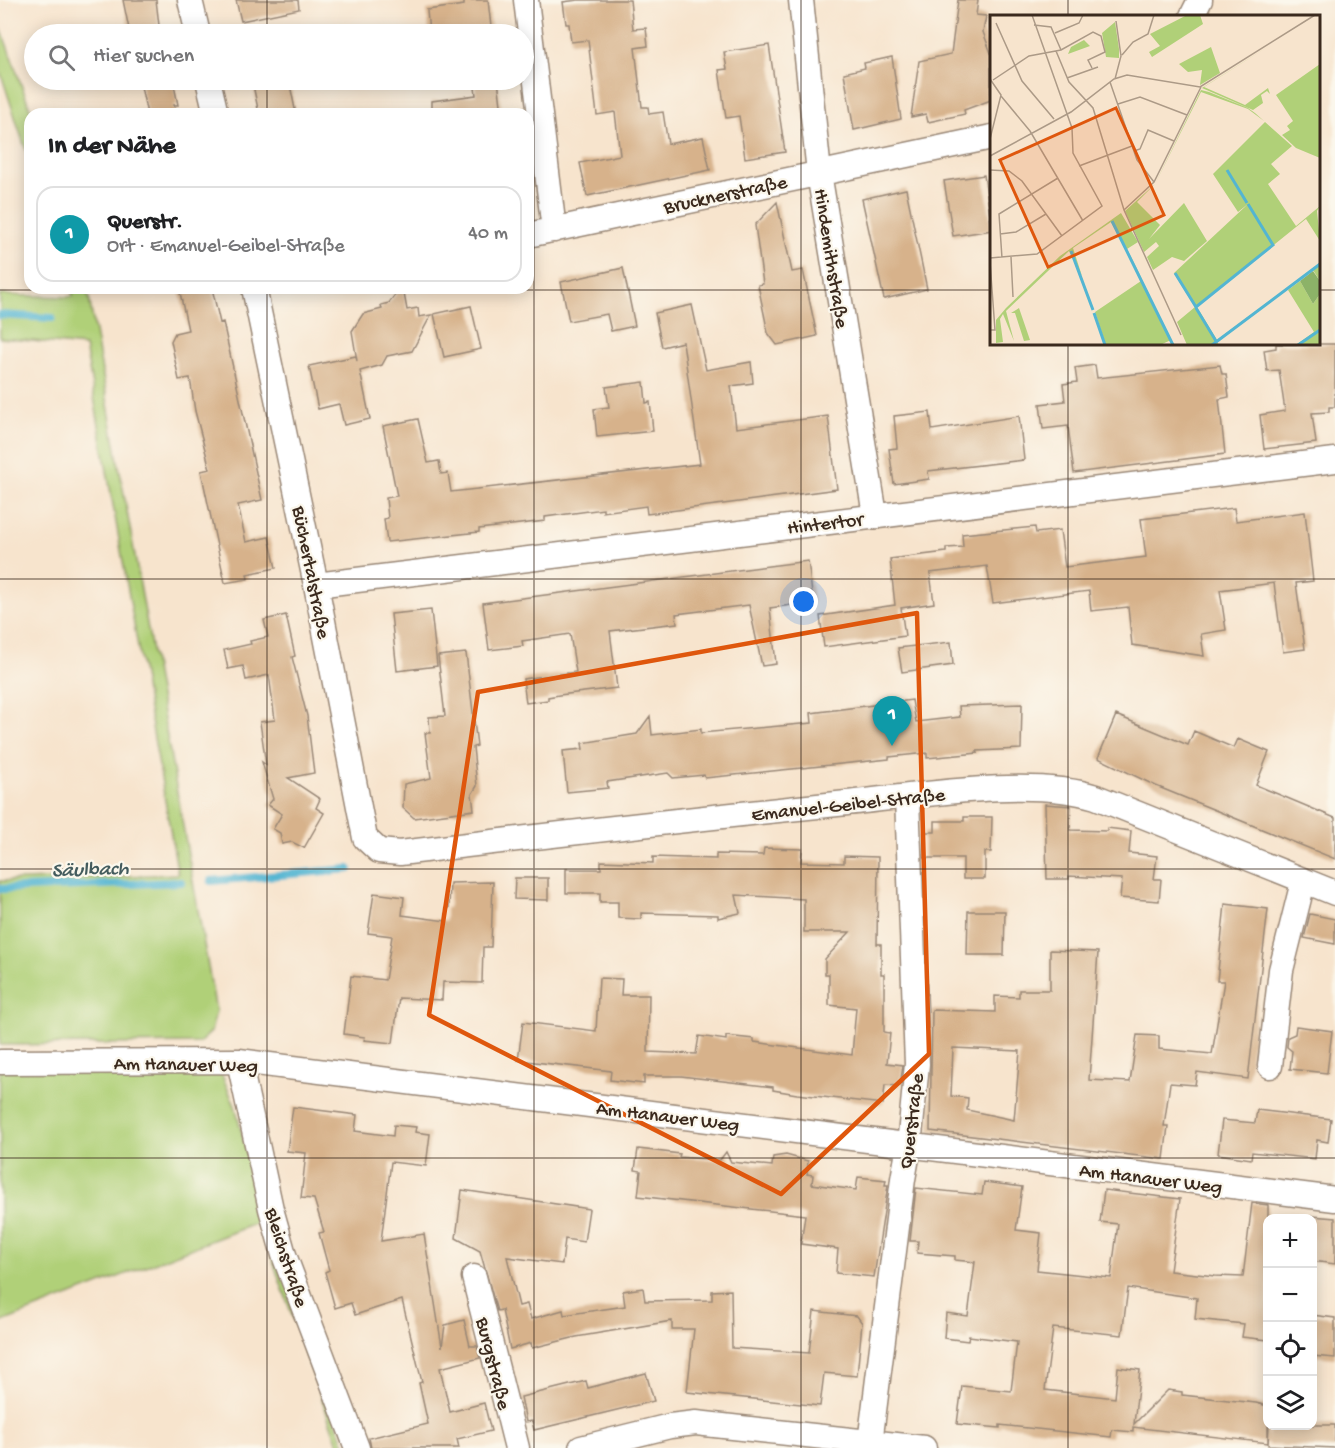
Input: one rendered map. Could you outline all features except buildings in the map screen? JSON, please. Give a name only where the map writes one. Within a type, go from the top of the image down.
[{"type":"street","points":[[190,0],[196,24]]},
{"type":"street","points":[[526,0],[529,24]]},
{"type":"street","name":"Hindemithstraße","points":[[801,0],[819,173],[875,515]]},
{"type":"street","points":[[1192,15],[1200,0]]},
{"type":"street","points":[[534,66],[554,230]]},
{"type":"street","points":[[210,90],[215,108]]},
{"type":"street","name":"Brucknerstraße","points":[[534,234],[990,137]]},
{"type":"street","name":"Büchertalstraße","points":[[261,294],[365,838],[379,851]]},
{"type":"street","name":"Hintertor","points":[[316,585],[1335,460]]},
{"type":"street","name":"Emanuel-Geibel-Straße","points":[[379,851],[400,853],[599,828],[907,797],[1037,789],[1083,793],[1335,893]]},
{"type":"street","name":"Querstraße","points":[[870,1443],[909,1146],[917,1064],[907,797]]},
{"type":"street","points":[[1270,1066],[1281,970],[1303,882]]},
{"type":"street","name":"Am Hanauer Weg","points":[[0,1062],[240,1061],[1335,1200]]},
{"type":"street","name":"Bleichstraße","points":[[240,1061],[271,1209],[284,1255],[357,1448]]},
{"type":"street","name":"Burgstraße","points":[[474,1277],[517,1448]]},
{"type":"street","points":[[581,1448],[670,1426],[696,1423],[802,1441],[870,1443],[924,1448]]},
{"type":"highlighted area","points":[[917,613],[929,1054],[781,1194],[429,1015],[478,692]]},
{"type":"green space","points":[[0,26],[30,108],[24,108],[24,145],[0,71]]},
{"type":"green space","points":[[72,294],[88,294],[89,298],[216,1011],[211,1032],[199,1043],[0,1045],[0,881],[178,874],[85,346],[0,338],[0,295],[73,297]]},
{"type":"green space","points":[[218,1066],[235,1106],[264,1220],[346,1448],[340,1448],[334,1433],[259,1222],[0,1323],[0,1067]]},
{"type":"waterway","points":[[0,315],[52,318]]},
{"type":"waterway","name":"Säulbach","points":[[211,881],[349,869]]},
{"type":"waterway","name":"Säulbach","points":[[0,889],[181,882]]},
{"type":"place","name":"Querstr.","points":[[892,746]]}]
